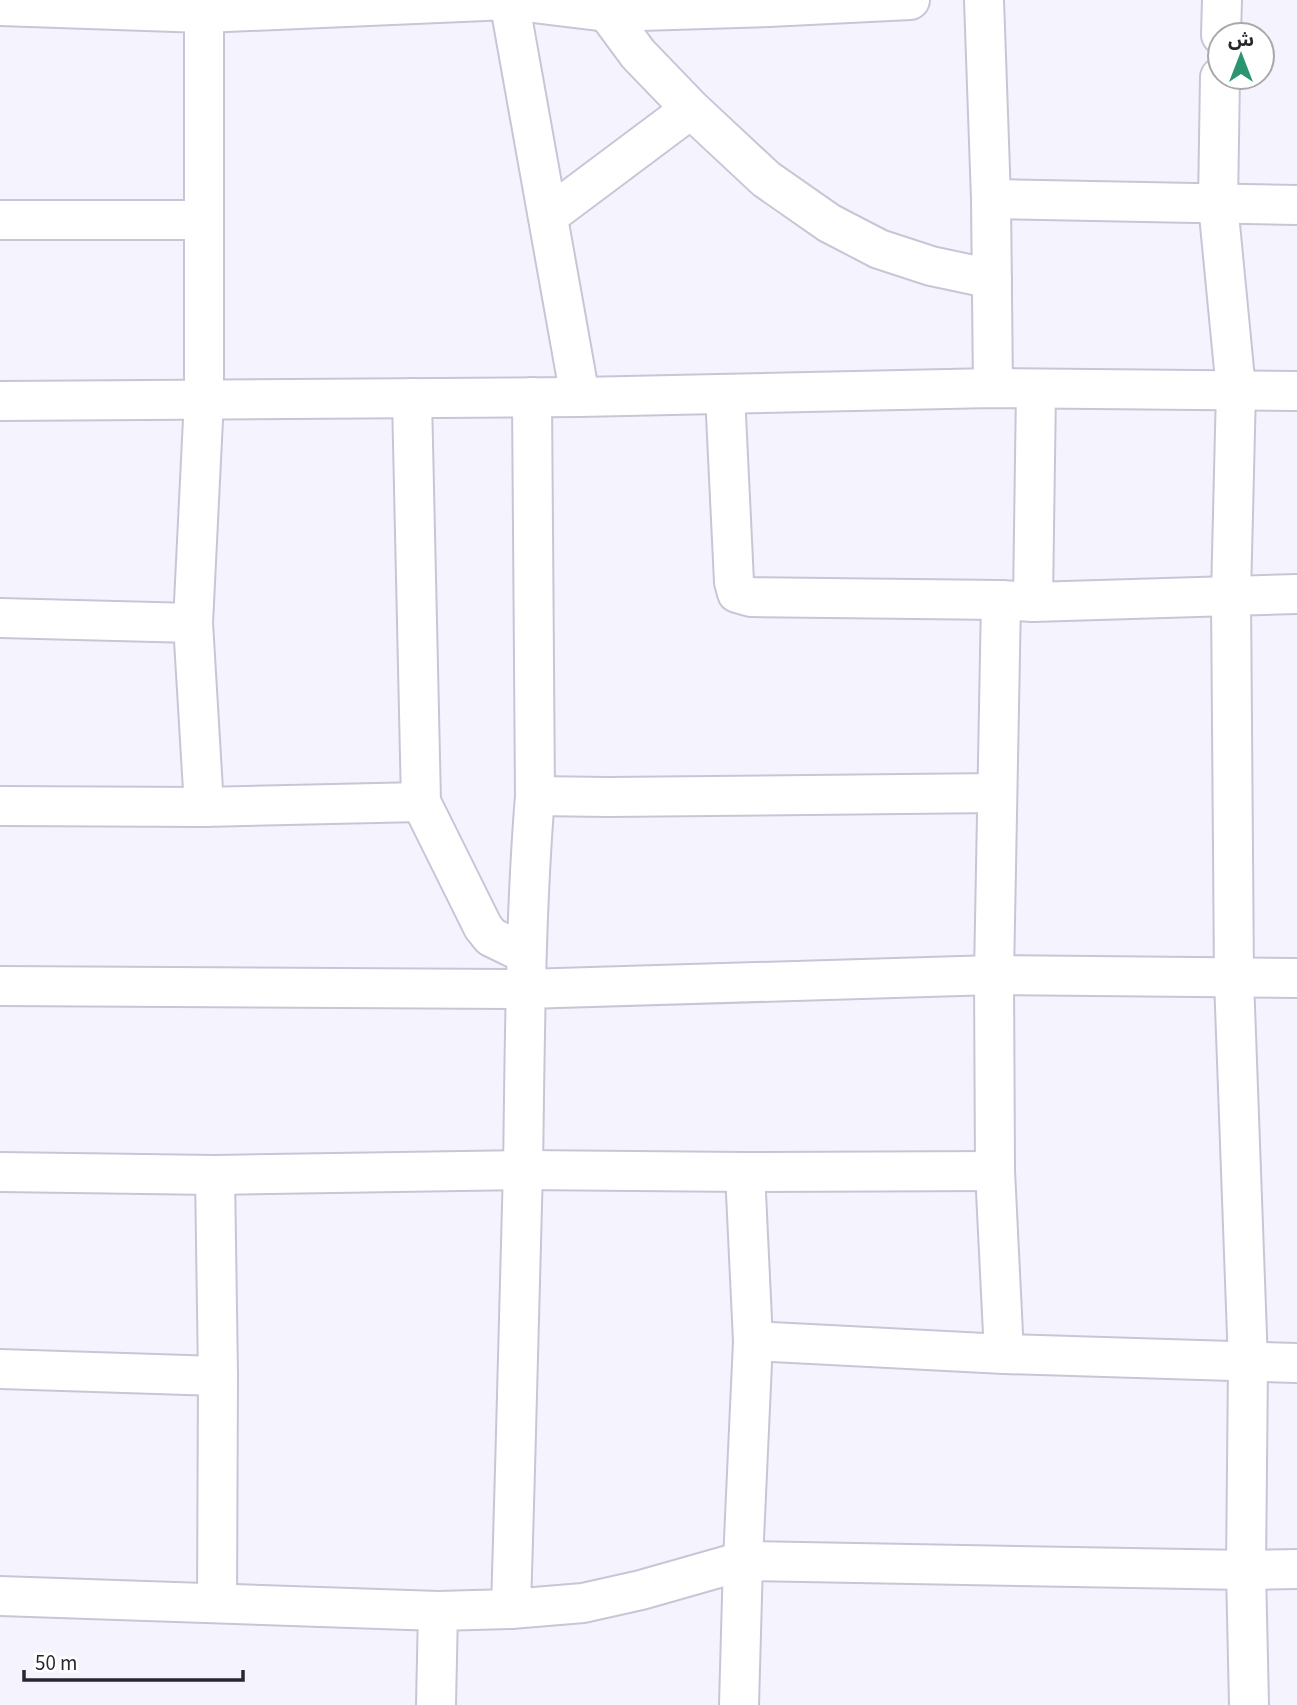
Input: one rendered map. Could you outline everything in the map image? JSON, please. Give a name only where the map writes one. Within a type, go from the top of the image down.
[{"type":"street","points":[[509,0],[580,397]]},
{"type":"street","points":[[0,6],[204,13],[509,0],[607,12],[910,0]]},
{"type":"street","points":[[984,0],[991,199],[993,388]]},
{"type":"street","points":[[1221,21],[1222,0]]},
{"type":"street","points":[[607,12],[638,54],[691,109],[766,179],[829,223],[879,250],[931,266],[992,279]]},
{"type":"street","points":[[204,13],[204,399],[193,623],[204,807]]},
{"type":"street","points":[[1220,91],[1218,204],[1236,390],[1231,596],[1234,979],[1248,1363],[1246,1570],[1249,1705]]},
{"type":"street","points":[[548,216],[691,109]]},
{"type":"street","points":[[991,199],[1297,205]]},
{"type":"street","points":[[0,220],[203,220]]},
{"type":"street","points":[[0,401],[580,397],[993,388],[1297,391]]},
{"type":"street","points":[[1004,1354],[995,1171],[993,975],[997,793],[1036,389]]},
{"type":"street","points":[[725,394],[734,582],[737,593],[751,597],[1017,601],[1297,594]]},
{"type":"street","points":[[511,1609],[526,972],[535,796],[532,397]]},
{"type":"street","points":[[412,398],[421,802],[483,927],[526,972]]},
{"type":"street","points":[[0,618],[193,623]]},
{"type":"street","points":[[535,796],[997,793]]},
{"type":"street","points":[[0,806],[204,807],[421,802]]},
{"type":"street","points":[[0,986],[526,972],[1297,978]]},
{"type":"street","points":[[0,1172],[215,1175],[523,1170],[995,1171]]},
{"type":"street","points":[[739,1705],[753,1340],[746,1172]]},
{"type":"street","points":[[215,1175],[218,1376],[216,1603]]},
{"type":"street","points":[[753,1340],[1004,1354],[1297,1363]]},
{"type":"street","points":[[0,1369],[218,1376]]},
{"type":"street","points":[[0,1596],[438,1611],[583,1603],[641,1590],[743,1561],[1297,1569]]},
{"type":"street","points":[[436,1705],[438,1611]]}]
